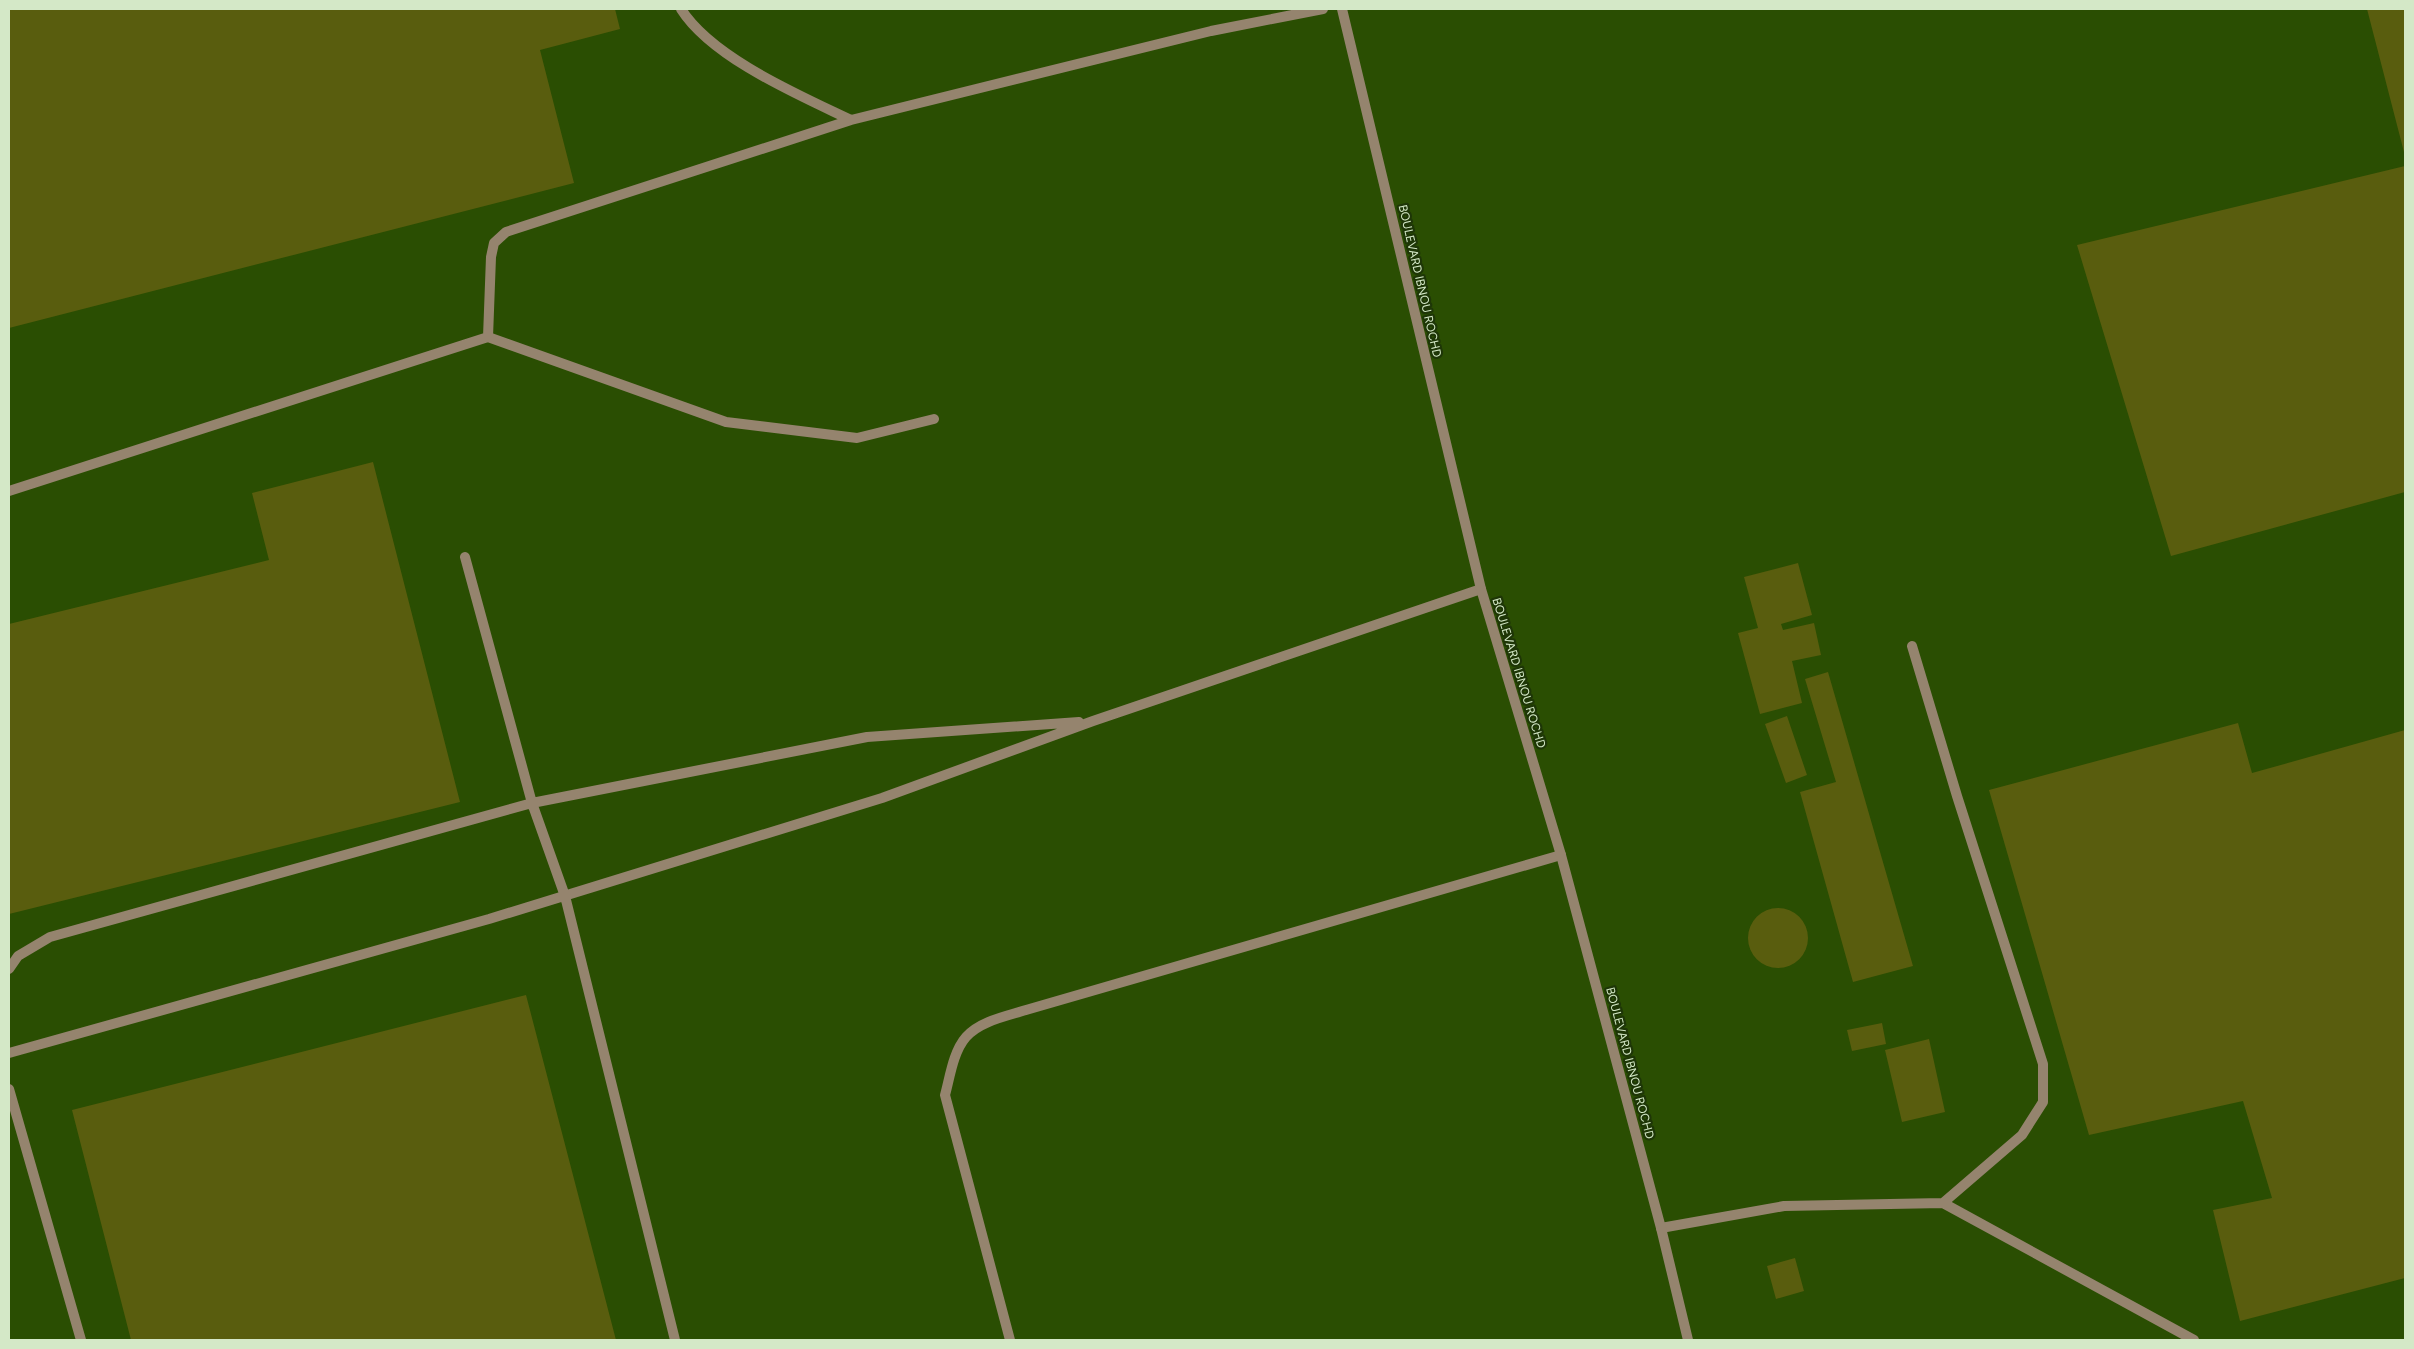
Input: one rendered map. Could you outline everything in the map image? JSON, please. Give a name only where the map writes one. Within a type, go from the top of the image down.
[{"type":"street","points":[[681,9],[707,38],[748,67],[851,120]]},
{"type":"street","points":[[488,337],[491,257],[494,243],[506,232],[851,120],[1211,31],[1323,9]]},
{"type":"street","name":"BOULEVARD IBNOU ROCHD","points":[[1342,9],[1481,589],[1561,855],[1661,1228],[1688,1340]]},
{"type":"street","points":[[9,491],[488,337],[604,376],[726,422],[857,438],[934,419]]},
{"type":"street","points":[[465,557],[532,803],[565,896],[675,1340]]},
{"type":"street","points":[[9,1052],[565,896],[882,798],[1092,721],[1481,589]]},
{"type":"street","points":[[1912,646],[1957,796],[2043,1064],[2043,1102],[2022,1135],[1943,1204]]},
{"type":"street","points":[[9,969],[18,956],[50,937],[532,803],[867,737],[1092,721]]},
{"type":"street","points":[[1010,1340],[945,1096],[954,1062],[966,1037],[987,1023],[1026,1010],[1561,855]]},
{"type":"street","points":[[9,1089],[81,1340]]},
{"type":"street","points":[[1661,1228],[1784,1206],[1943,1204],[2194,1340]]},
{"type":"shaded area","points":[[9,9],[2405,9],[2405,1340],[9,1340]]},
{"type":"building","points":[[9,9],[615,9],[620,29],[540,50],[574,183],[9,328]]},
{"type":"building","points":[[2367,9],[2405,9],[2405,156]]},
{"type":"building","points":[[2405,166],[2405,492],[2171,556],[2077,245]]},
{"type":"building","points":[[373,462],[460,802],[9,914],[9,624],[269,560],[252,493]]},
{"type":"building","points":[[1798,563],[1812,615],[1781,624],[1783,630],[1814,623],[1821,655],[1792,661],[1802,703],[1760,714],[1738,633],[1758,628],[1744,577]]},
{"type":"building","points":[[1828,672],[1913,966],[1853,982],[1800,792],[1836,782],[1805,679]]},
{"type":"building","points":[[1787,716],[1807,775],[1786,783],[1765,724]]},
{"type":"building","points":[[2238,723],[2252,773],[2405,730],[2405,1278],[2240,1321],[2213,1210],[2272,1198],[2243,1101],[2089,1135],[1989,790]]},
{"type":"building","points":[[1772,908],[1784,908],[1795,913],[1803,921],[1808,932],[1806,950],[1795,963],[1784,968],[1772,968],[1761,963],[1753,955],[1748,944],[1748,932],[1753,921],[1761,913]]},
{"type":"building","points":[[526,995],[616,1340],[131,1340],[72,1110]]},
{"type":"building","points":[[1882,1023],[1886,1044],[1852,1051],[1847,1030]]},
{"type":"building","points":[[1929,1039],[1945,1112],[1902,1122],[1885,1050]]},
{"type":"building","points":[[1795,1258],[1804,1291],[1776,1299],[1767,1266]]}]
